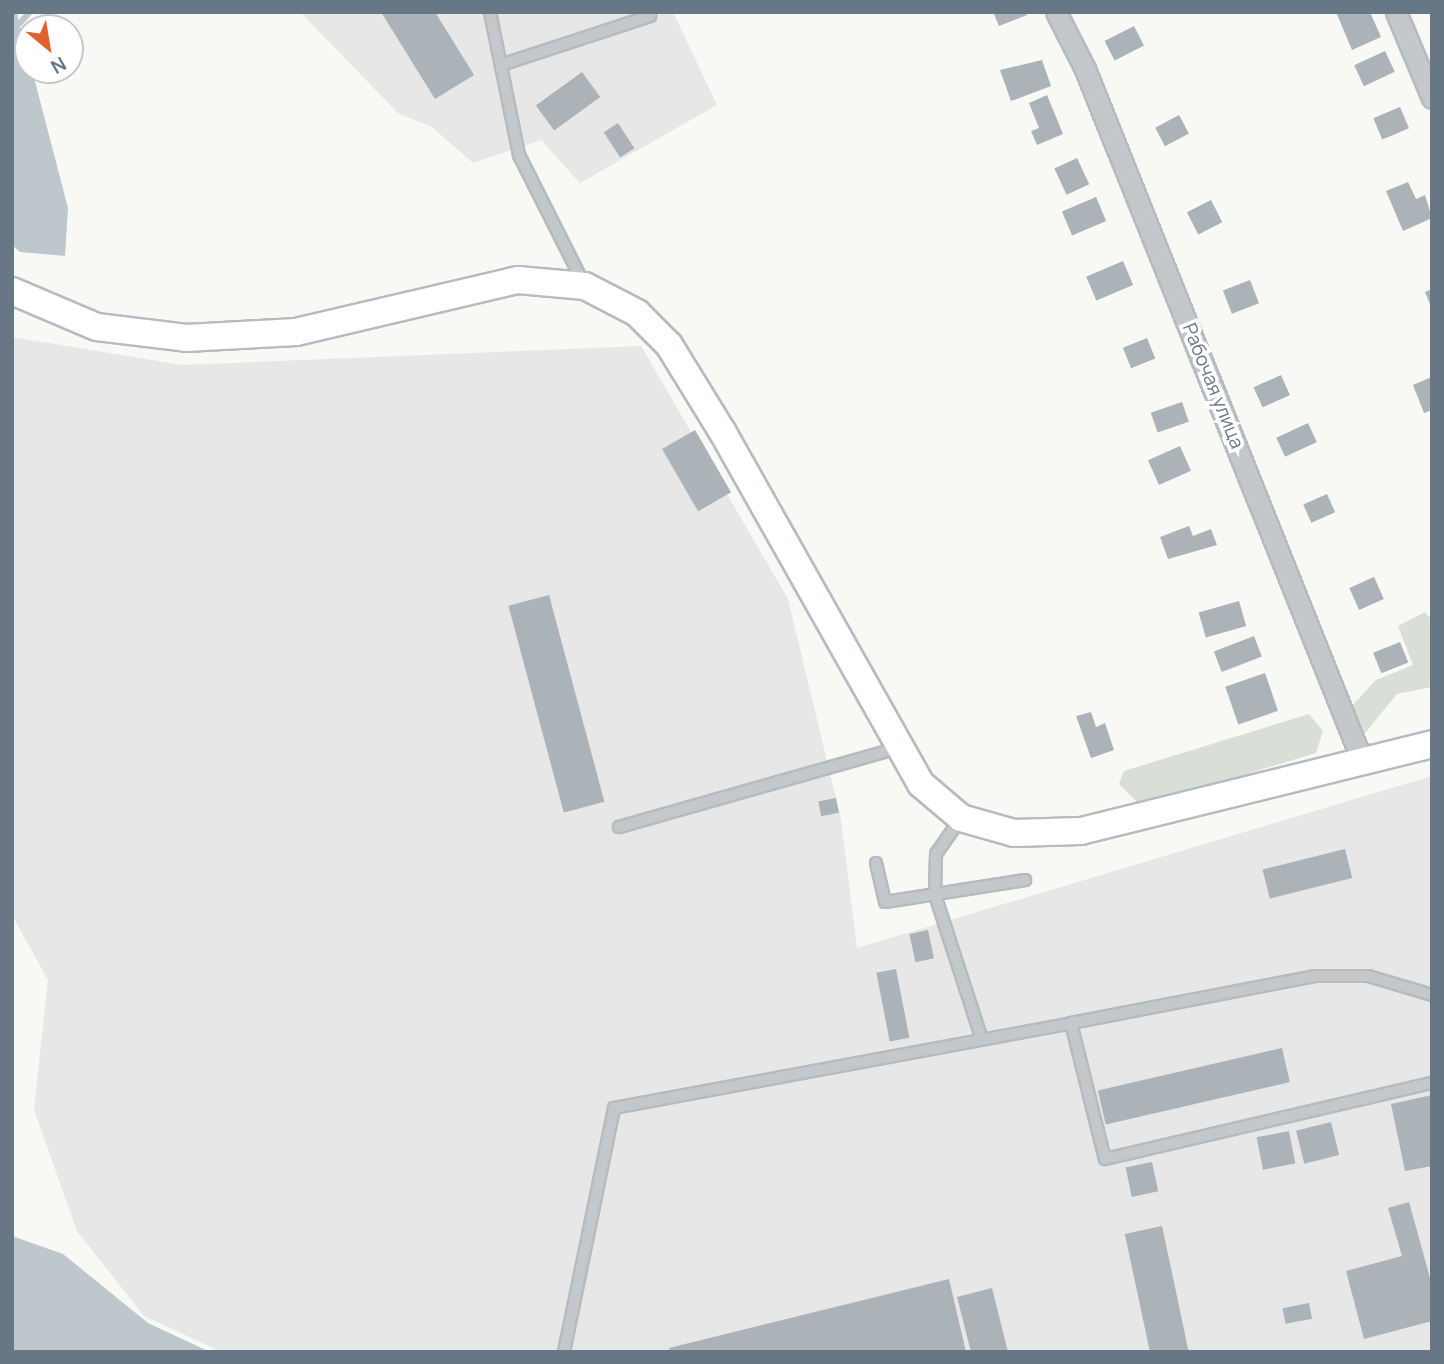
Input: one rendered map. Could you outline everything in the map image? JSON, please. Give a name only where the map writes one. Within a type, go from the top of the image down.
[{"type":"street","name":"Рабочая улица","points":[[1056,12],[1091,82],[1363,763]]},
{"type":"street","points":[[1396,12],[1432,98]]},
{"type":"street","points":[[12,291],[97,327],[186,338],[296,332],[518,280],[585,286],[637,313],[669,345],[920,784],[961,818],[1014,833],[1082,831],[1432,744]]},
{"type":"lane","points":[[491,12],[519,155],[585,286]]},
{"type":"lane","points":[[501,65],[650,16]]},
{"type":"lane","points":[[619,827],[900,748]]},
{"type":"lane","points":[[961,818],[936,854],[935,895],[982,1040]]},
{"type":"lane","points":[[876,863],[885,902],[1025,880]]},
{"type":"lane","points":[[564,1352],[614,1108],[1314,976],[1368,976],[1432,995]]},
{"type":"lane","points":[[1071,1023],[1105,1159],[1432,1083]]},
{"type":"shaded area","points":[[12,12],[17,12],[14,14],[14,84],[36,84],[68,208],[65,256],[20,252],[12,245]]},
{"type":"shaded area","points":[[300,12],[673,12],[717,105],[580,183],[541,140],[473,163],[432,127],[398,113]]},
{"type":"shaded area","points":[[12,337],[182,365],[641,346],[788,599],[841,819],[857,948],[1432,776],[1432,1352],[222,1352],[144,1316],[77,1231],[34,1110],[48,980],[12,915]]},
{"type":"shaded area","points":[[1425,612],[1432,620],[1432,687],[1397,694],[1362,737],[1347,711],[1376,680],[1413,665],[1398,626]]},
{"type":"shaded area","points":[[1309,714],[1323,731],[1316,753],[1141,806],[1119,784],[1124,771]]},
{"type":"shaded area","points":[[12,1236],[63,1254],[148,1323],[210,1352],[12,1352]]},
{"type":"building","points":[[381,12],[435,12],[474,75],[435,99]]},
{"type":"building","points":[[993,12],[1026,12],[1027,15],[999,26]]},
{"type":"building","points":[[1336,12],[1370,12],[1381,37],[1352,50]]},
{"type":"building","points":[[1134,26],[1144,46],[1115,61],[1105,41]]},
{"type":"building","points":[[1385,51],[1395,72],[1364,86],[1354,65]]},
{"type":"building","points":[[1042,60],[1051,86],[1011,101],[1000,70]]},
{"type":"building","points":[[582,72],[600,97],[554,131],[536,106]]},
{"type":"building","points":[[1047,95],[1063,134],[1037,145],[1031,131],[1039,128],[1029,103]]},
{"type":"building","points":[[1400,107],[1409,128],[1382,140],[1373,118]]},
{"type":"building","points":[[1179,115],[1189,134],[1165,146],[1155,128]]},
{"type":"building","points":[[618,123],[634,148],[620,157],[604,132]]},
{"type":"building","points":[[1077,158],[1089,184],[1067,195],[1054,169]]},
{"type":"building","points":[[1408,182],[1416,199],[1425,195],[1432,218],[1403,231],[1386,191]]},
{"type":"building","points":[[1096,197],[1106,221],[1072,235],[1062,211]]},
{"type":"building","points":[[1211,200],[1222,222],[1198,235],[1187,212]]},
{"type":"building","points":[[1123,261],[1133,285],[1096,301],[1086,277]]},
{"type":"building","points":[[1250,280],[1259,303],[1232,314],[1223,290]]},
{"type":"building","points":[[1432,289],[1432,309],[1425,292]]},
{"type":"building","points":[[1147,338],[1155,358],[1131,368],[1123,348]]},
{"type":"building","points":[[1281,375],[1290,395],[1263,407],[1254,387]]},
{"type":"building","points":[[1432,377],[1432,410],[1424,413],[1413,385]]},
{"type":"building","points":[[1182,402],[1189,422],[1158,433],[1151,413]]},
{"type":"building","points":[[1308,423],[1317,442],[1285,457],[1276,438]]},
{"type":"building","points":[[695,430],[731,492],[698,511],[662,449]]},
{"type":"building","points":[[1180,446],[1191,471],[1159,485],[1148,460]]},
{"type":"building","points":[[1327,494],[1335,512],[1311,523],[1303,505]]},
{"type":"building","points":[[1189,526],[1193,536],[1211,529],[1217,545],[1168,559],[1160,537]]},
{"type":"building","points":[[1374,577],[1384,599],[1359,610],[1349,588]]},
{"type":"building","points":[[549,595],[604,802],[564,813],[508,606]]},
{"type":"building","points":[[1239,601],[1246,626],[1206,638],[1199,613]]},
{"type":"building","points":[[1254,636],[1262,657],[1222,672],[1214,651]]},
{"type":"building","points":[[1400,642],[1408,662],[1381,673],[1373,653]]},
{"type":"building","points":[[1265,673],[1278,711],[1238,724],[1225,687]]},
{"type":"building","points":[[1091,712],[1096,727],[1105,723],[1114,750],[1091,758],[1076,716]]},
{"type":"building","points":[[836,798],[839,813],[821,816],[818,801]]},
{"type":"building","points":[[1345,849],[1352,878],[1270,899],[1263,870]]},
{"type":"building","points":[[928,930],[934,958],[915,962],[909,934]]},
{"type":"building","points":[[896,969],[909,1038],[890,1042],[876,973]]},
{"type":"building","points":[[1282,1048],[1290,1082],[1106,1125],[1098,1091]]},
{"type":"building","points":[[1432,1095],[1432,1166],[1405,1171],[1391,1104]]},
{"type":"building","points":[[1331,1122],[1339,1155],[1304,1164],[1296,1131]]},
{"type":"building","points":[[1289,1131],[1295,1163],[1263,1170],[1257,1137]]},
{"type":"building","points":[[1152,1162],[1158,1191],[1132,1197],[1126,1168]]},
{"type":"building","points":[[1409,1202],[1432,1285],[1432,1321],[1364,1339],[1346,1271],[1402,1256],[1388,1208]]},
{"type":"building","points":[[1162,1226],[1189,1352],[1150,1352],[1125,1234]]},
{"type":"building","points":[[949,1279],[966,1352],[670,1352],[669,1348]]},
{"type":"building","points":[[992,1288],[1008,1352],[971,1352],[957,1297]]},
{"type":"building","points":[[1309,1303],[1312,1319],[1286,1324],[1282,1308]]}]
